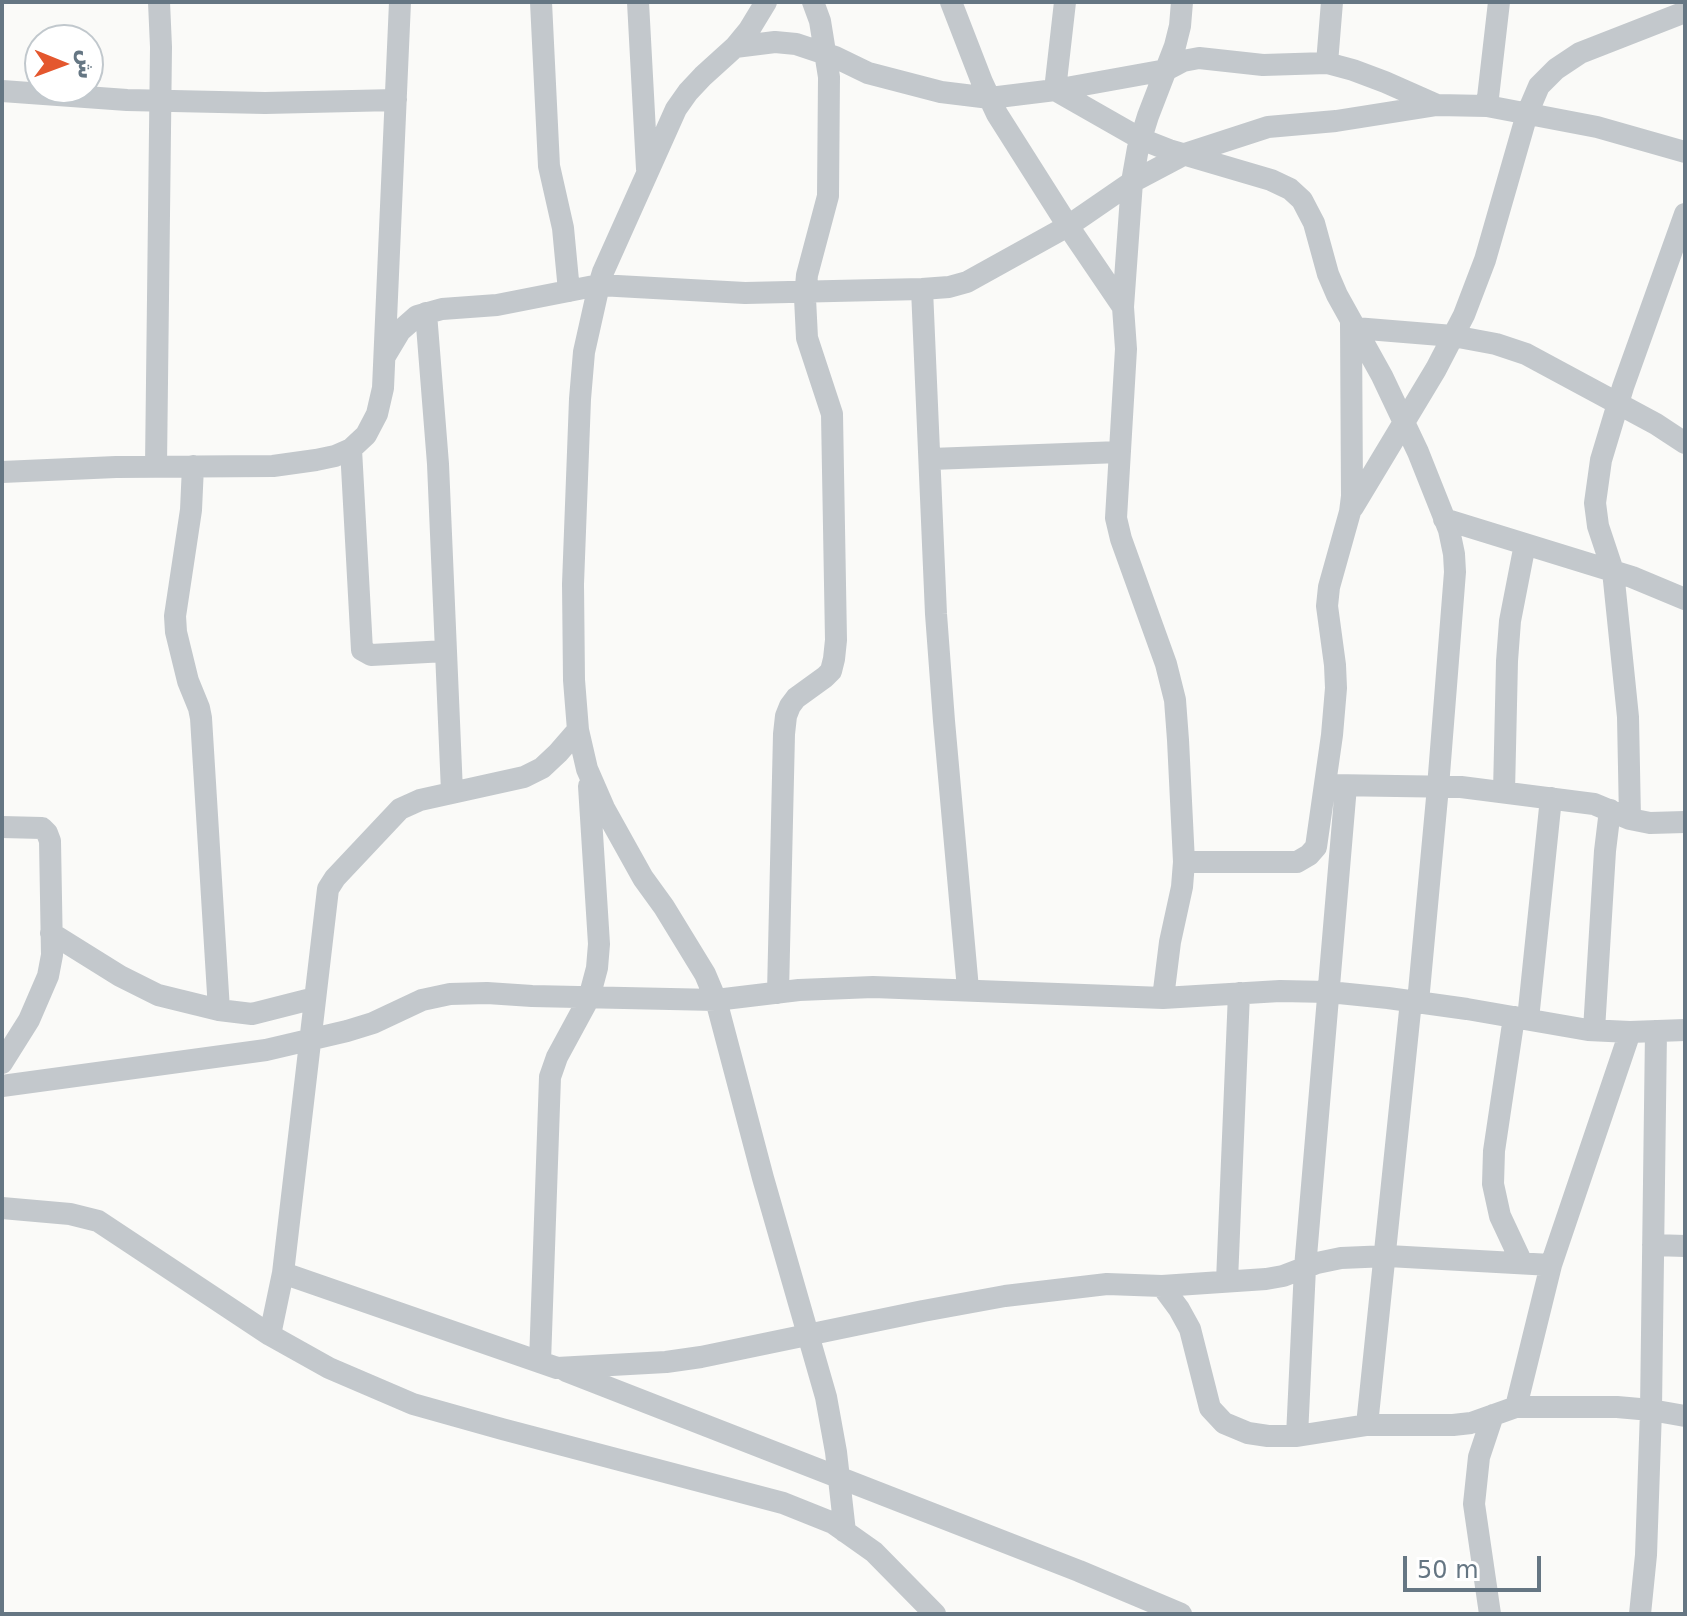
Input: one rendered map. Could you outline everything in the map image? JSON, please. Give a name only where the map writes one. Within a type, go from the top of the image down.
[{"type":"street","points":[[156,466],[159,2]]},
{"type":"street","points":[[2,472],[156,466],[273,466],[335,456],[351,449],[366,435],[377,414],[383,388],[400,2]]},
{"type":"street","points":[[541,2],[549,166],[563,228],[569,291]]},
{"type":"street","points":[[638,2],[648,173]]},
{"type":"street","points":[[549,1365],[550,1077],[557,1057],[589,998],[597,968],[599,944],[587,769],[578,730],[574,680],[573,584],[584,352],[603,272],[676,109],[703,76],[735,47],[766,2]]},
{"type":"street","points":[[778,993],[786,716],[796,698],[831,671],[836,640],[832,414],[807,338],[807,275],[828,196],[829,77],[820,21],[813,2]]},
{"type":"street","points":[[951,2],[997,114],[1123,307]]},
{"type":"street","points":[[1055,90],[1065,2]]},
{"type":"street","points":[[1163,998],[1184,862],[1175,700],[1166,664],[1116,518],[1126,349],[1123,307],[1132,182],[1141,139],[1175,46],[1182,2]]},
{"type":"street","points":[[1327,63],[1332,2]]},
{"type":"street","points":[[1487,106],[1499,2]]},
{"type":"street","points":[[1350,512],[1405,422],[1464,315],[1485,260],[1527,114],[1539,86],[1556,69],[1580,53],[1685,12]]},
{"type":"street","points":[[735,47],[775,42],[796,44],[868,73],[900,82],[941,92],[990,98],[1166,70],[1183,61],[1199,58],[1263,65],[1327,63],[1385,82],[1437,105]]},
{"type":"street","points":[[1055,90],[1141,139],[1271,180],[1290,189],[1302,200],[1314,223],[1328,274],[1418,452],[1454,554],[1438,787],[1367,1425]]},
{"type":"street","points":[[2,91],[265,103],[396,100]]},
{"type":"street","points":[[385,356],[400,331],[417,316],[426,313],[497,305],[599,285],[745,293],[949,287],[967,282],[1068,226],[1132,182],[1185,154],[1268,127],[1336,121],[1437,105],[1487,106],[1597,127],[1685,152]]},
{"type":"street","points":[[1594,1030],[1605,851],[1620,814],[1630,757],[1613,571],[1598,526],[1595,503],[1601,460],[1617,404],[1685,214]]},
{"type":"street","points":[[922,289],[936,614],[968,989]]},
{"type":"street","points":[[426,313],[438,464],[452,792]]},
{"type":"street","points":[[1353,324],[1453,336],[1496,344],[1526,354],[1656,424],[1685,443]]},
{"type":"street","points":[[1297,1436],[1305,1268],[1329,992],[1336,688],[1327,606],[1352,496],[1353,324]]},
{"type":"street","points":[[351,449],[362,650],[371,655],[446,651]]},
{"type":"street","points":[[931,459],[1120,452]]},
{"type":"street","points":[[193,466],[191,510],[175,616],[188,681],[201,718],[219,1010]]},
{"type":"street","points":[[1444,519],[1613,571],[1685,599]]},
{"type":"street","points":[[1504,792],[1510,621],[1525,544]]},
{"type":"street","points":[[270,1335],[283,1273],[328,889],[400,809],[420,800],[524,777],[542,768],[578,730]]},
{"type":"street","points":[[587,769],[604,808],[643,878],[705,974],[716,1000],[826,1397],[845,1532]]},
{"type":"street","points":[[1184,862],[1297,862],[1316,847],[1336,785]]},
{"type":"street","points":[[1336,785],[1461,787],[1594,804],[1650,823],[1685,822]]},
{"type":"street","points":[[1522,1263],[1500,1216],[1493,1184],[1494,1151],[1521,1018],[1551,798]]},
{"type":"street","points":[[2,827],[42,828],[47,833],[50,841],[52,955],[44,985],[29,1020],[2,1063]]},
{"type":"street","points":[[51,933],[120,976],[158,995],[219,1010],[252,1014],[315,998]]},
{"type":"street","points":[[2,1086],[266,1050],[373,1023],[422,1000],[450,994],[716,1000],[873,987],[1163,998],[1280,991],[1329,992],[1594,1030],[1685,1030]]},
{"type":"street","points":[[1227,1281],[1239,993]]},
{"type":"street","points":[[1640,1614],[1646,1555],[1651,1410],[1656,1031]]},
{"type":"street","points":[[1516,1407],[1551,1265],[1630,1032]]},
{"type":"street","points":[[2,1208],[70,1214],[98,1221],[270,1335],[329,1368],[413,1404],[783,1503],[833,1523],[874,1552],[935,1614]]},
{"type":"street","points":[[1653,1245],[1685,1246]]},
{"type":"street","points":[[549,1365],[666,1362],[1005,1296],[1107,1284],[1162,1286],[1266,1279],[1341,1258],[1384,1257],[1551,1265]]},
{"type":"street","points":[[283,1273],[549,1365],[1079,1571],[1181,1614]]},
{"type":"street","points":[[1162,1286],[1190,1329],[1210,1408],[1224,1423],[1248,1433],[1297,1436],[1367,1425],[1453,1425],[1471,1423],[1516,1407],[1617,1407],[1685,1416]]},
{"type":"street","points":[[1490,1614],[1474,1504],[1475,1473],[1493,1415]]}]
